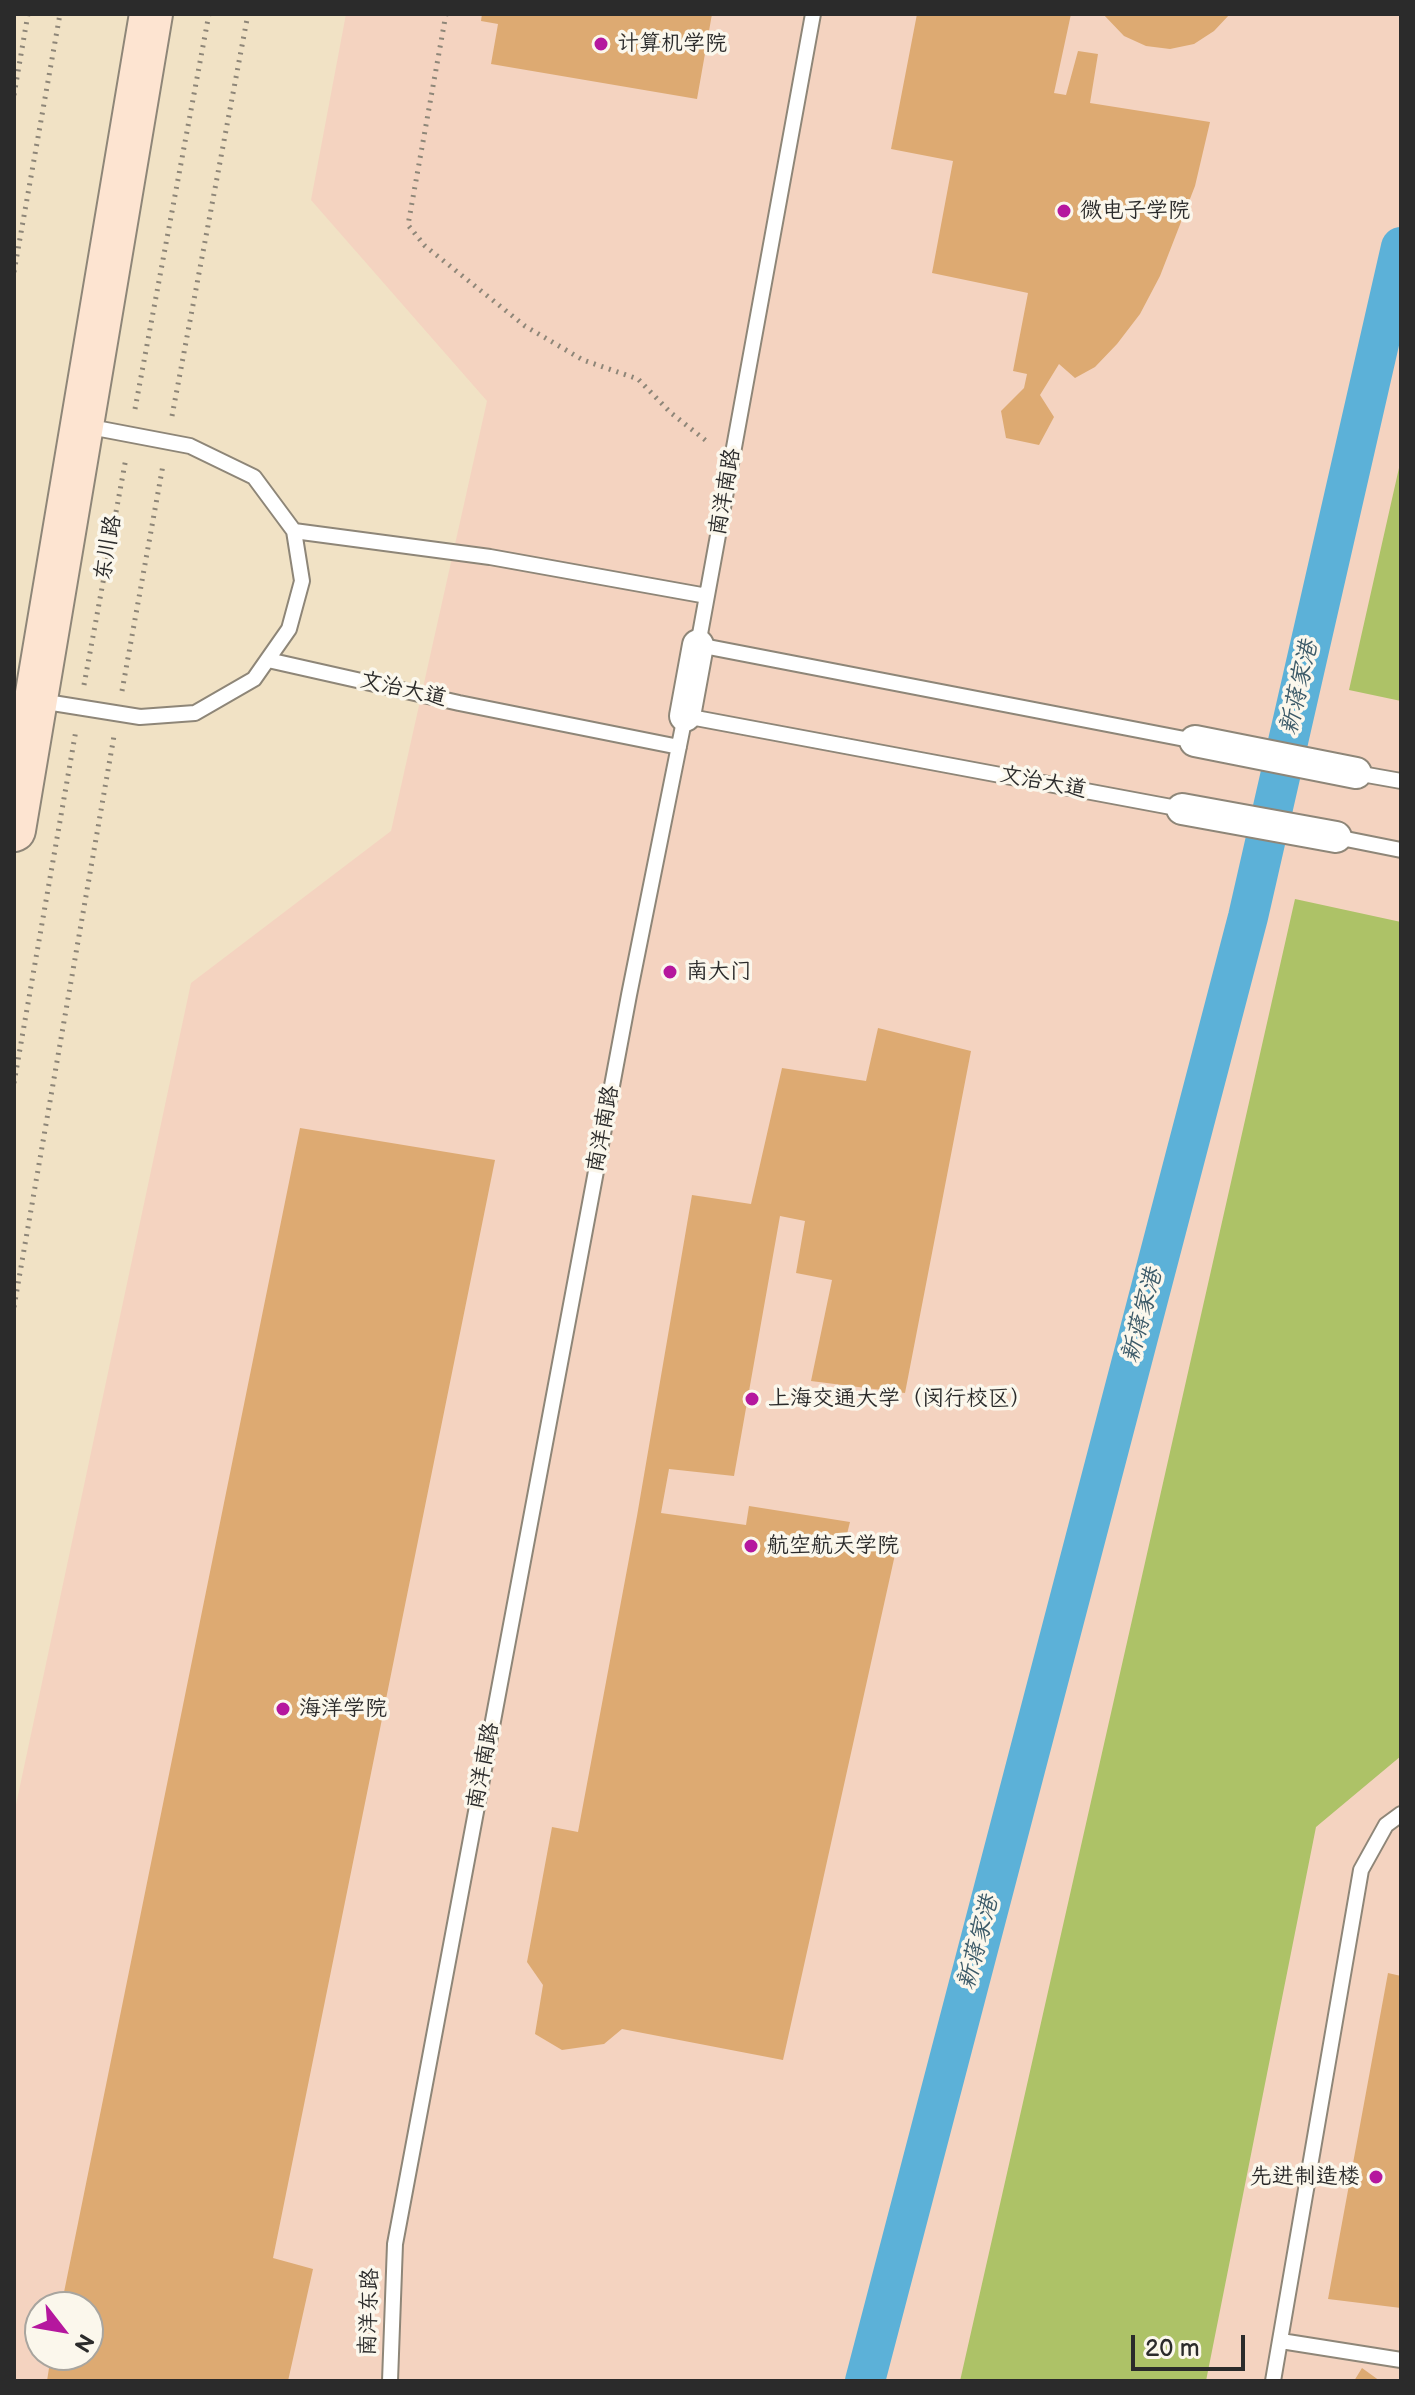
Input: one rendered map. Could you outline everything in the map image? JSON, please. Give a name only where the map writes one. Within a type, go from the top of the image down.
[{"type":"main road","name":"东川路","points":[[14,830],[151,14]]},
{"type":"street","name":"南洋南路","points":[[685,716],[698,645]]},
{"type":"street","points":[[1195,741],[1356,773]]},
{"type":"street","name":"文治大道","points":[[1182,809],[1336,837]]},
{"type":"lane","name":"南洋南路","points":[[698,645],[813,14]]},
{"type":"lane","points":[[36,700],[140,717],[195,713],[254,679],[289,629],[302,581],[294,531],[254,477],[190,446],[83,426]]},
{"type":"lane","points":[[294,531],[490,557],[707,596]]},
{"type":"lane","points":[[698,645],[1195,741]]},
{"type":"lane","name":"文治大道","points":[[268,660],[459,703],[679,747]]},
{"type":"lane","name":"南洋南路","points":[[395,2244],[623,1026],[685,716]]},
{"type":"lane","name":"文治大道","points":[[685,716],[1182,809]]},
{"type":"lane","points":[[1356,773],[1401,781]]},
{"type":"lane","name":"文治大道","points":[[1336,837],[1401,850]]},
{"type":"lane","points":[[1273,2381],[1361,1870],[1386,1825],[1401,1814]]},
{"type":"lane","name":"南洋东路","points":[[390,2381],[395,2244]]},
{"type":"lane","points":[[1281,2341],[1401,2360]]},
{"type":"path","points":[[14,95],[28,14]]},
{"type":"path","points":[[14,272],[60,14]]},
{"type":"path","name":"东川路","points":[[14,1083],[209,14]]},
{"type":"path","points":[[14,1307],[167,441],[248,14]]},
{"type":"path","points":[[446,14],[408,225],[425,246],[525,326],[583,360],[638,379],[671,413],[732,460]]},
{"type":"shaded area","name":"上海交通大学（闵行校区）","points":[[346,14],[1401,14],[1401,2381],[14,2381],[14,1814],[191,983],[391,831],[487,401],[311,200]]},
{"type":"green space","points":[[1401,459],[1401,701],[1349,690]]},
{"type":"green space","points":[[1295,899],[1401,922],[1401,1756],[1316,1827],[1206,2381],[960,2381]]},
{"type":"building","name":"计算机学院","points":[[482,14],[712,14],[697,99],[491,64],[498,24],[481,21]]},
{"type":"building","name":"微电子学院","points":[[917,14],[1071,14],[1054,93],[1066,95],[1078,51],[1098,54],[1090,103],[1210,122],[1195,186],[1160,276],[1140,314],[1095,367],[1075,378],[1059,364],[1040,395],[1054,417],[1039,445],[1006,438],[1001,411],[1024,388],[1027,374],[1013,371],[1028,293],[932,273],[953,161],[891,149]]},
{"type":"building","points":[[1103,14],[1230,14],[1214,31],[1194,44],[1170,49],[1146,46],[1124,36]]},
{"type":"building","name":"航空航天学院","points":[[878,1028],[971,1051],[905,1393],[811,1381],[832,1280],[796,1273],[805,1221],[780,1216],[734,1476],[669,1469],[661,1513],[746,1525],[749,1506],[850,1522],[845,1542],[896,1550],[783,2060],[622,2029],[604,2044],[562,2050],[535,2034],[543,1985],[527,1962],[552,1827],[578,1832],[637,1516],[692,1195],[751,1204],[782,1068],[866,1081]]},
{"type":"building","name":"海洋学院","points":[[300,1128],[495,1160],[273,2258],[313,2269],[288,2381],[47,2381],[49,2371],[104,2371],[104,2291],[64,2291]]},
{"type":"building","name":"先进制造楼","points":[[1388,1973],[1401,1976],[1401,2308],[1328,2299]]},
{"type":"building","points":[[1362,2368],[1380,2381],[1354,2381]]},
{"type":"waterway","name":"新蒋家港","points":[[865,2381],[1248,917],[1401,247]]},
{"type":"place","name":"计算机学院","points":[[601,44]]},
{"type":"place","name":"微电子学院","points":[[1064,211]]},
{"type":"place","name":"南大门","points":[[670,972]]},
{"type":"place","name":"上海交通大学（闵行校区）","points":[[752,1399]]},
{"type":"place","name":"航空航天学院","points":[[751,1546]]},
{"type":"place","name":"海洋学院","points":[[283,1709]]},
{"type":"place","name":"先进制造楼","points":[[1376,2177]]}]
